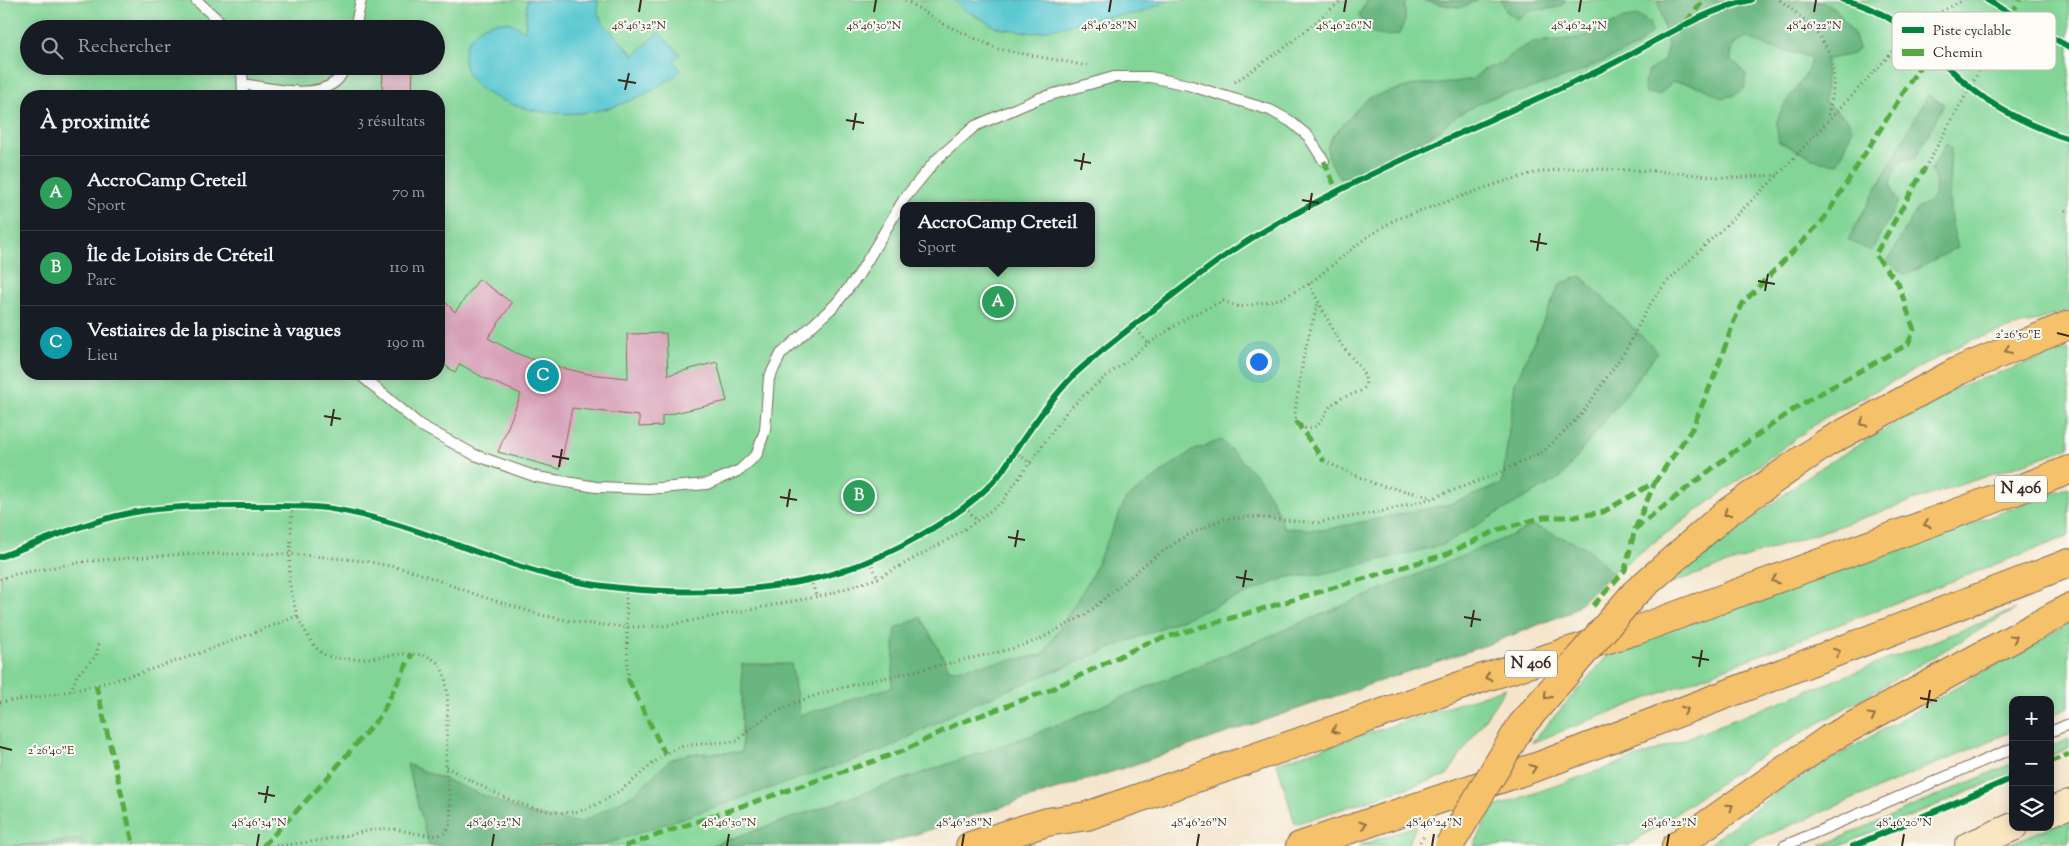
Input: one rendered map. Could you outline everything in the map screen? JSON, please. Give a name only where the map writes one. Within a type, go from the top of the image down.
[{"type":"highway","points":[[1448,846],[1521,726],[1635,593],[1725,514],[1826,443],[1958,371],[2069,325]]},
{"type":"highway","name":"N 406","points":[[970,846],[1047,822],[1086,816],[1483,678],[1634,631],[2069,470]]},
{"type":"highway","points":[[1300,846],[1539,766],[2069,563]]},
{"type":"highway","points":[[1676,846],[1829,739],[2069,608]]},
{"type":"highway","points":[[1027,846],[1051,838],[1086,816]]},
{"type":"street","points":[[2054,810],[2069,804]]},
{"type":"street","points":[[1968,846],[2009,829]]},
{"type":"lane","points":[[196,0],[218,20]]},
{"type":"lane","points":[[357,20],[361,0]]},
{"type":"lane","points":[[243,75],[244,90]]},
{"type":"lane","points":[[320,90],[336,82],[340,75]]},
{"type":"lane","points":[[903,202],[936,160],[975,126],[1040,98],[1114,77],[1150,77],[1188,85],[1270,110],[1290,121],[1308,136],[1324,161]]},
{"type":"lane","points":[[244,84],[283,90]]},
{"type":"lane","points":[[366,380],[420,425],[475,455],[537,477],[596,487],[648,489],[707,484],[740,470],[757,454],[765,430],[769,378],[781,354],[835,305],[858,276],[900,207]]},
{"type":"lane","points":[[2054,730],[2069,724]]},
{"type":"lane","points":[[1784,846],[2009,750]]},
{"type":"path","points":[[905,0],[944,24],[998,49],[1084,65],[1114,77]]},
{"type":"path","points":[[1218,93],[1287,46],[1342,0]]},
{"type":"path","points":[[1780,0],[1821,36],[1831,58],[1835,77],[1834,95],[1827,120]]},
{"type":"path","points":[[1940,12],[1964,0]]},
{"type":"path","points":[[446,767],[493,792],[530,806],[574,812],[587,808],[623,789],[665,754],[680,747],[738,742],[748,730],[764,718],[797,703],[825,693],[1007,650],[1036,641],[1085,615],[1149,561],[1184,537],[1223,518],[1254,516],[1316,523],[1383,510],[1433,498],[1494,475],[1544,451],[1581,415],[1626,351],[1648,306],[1664,285],[1778,175],[1892,52]]},
{"type":"path","points":[[1925,168],[1980,70]]},
{"type":"path","points":[[0,579],[16,574],[88,561],[187,554],[290,554],[365,561],[410,570],[480,596],[541,615],[581,623],[627,627],[663,626],[816,596],[878,578],[921,556],[1001,503],[1067,412],[1093,387],[1148,344],[1188,318],[1223,301],[1240,307],[1280,299],[1309,284],[1362,240],[1394,220],[1502,182],[1534,173],[1572,168],[1655,170],[1730,178],[1778,175]]},
{"type":"path","points":[[1309,284],[1340,343],[1362,370],[1366,381],[1365,387],[1361,391],[1342,398],[1331,405],[1318,425],[1312,428],[1305,428],[1296,421],[1295,412],[1304,354],[1318,302]]},
{"type":"path","points":[[1134,326],[1148,344]]},
{"type":"path","points":[[1015,451],[1031,464]]},
{"type":"path","points":[[1324,460],[1375,484],[1433,498]]},
{"type":"path","points":[[271,846],[318,841],[379,829],[403,830],[439,836],[445,834],[448,829],[450,815],[446,767],[447,684],[443,669],[435,660],[426,656],[412,654],[346,659],[332,658],[322,653],[308,637],[297,616],[289,582],[292,506]]},
{"type":"path","points":[[965,506],[976,521]]},
{"type":"path","points":[[870,561],[878,578]]},
{"type":"path","points":[[811,579],[816,596]]},
{"type":"path","points":[[626,588],[628,679]]},
{"type":"path","points":[[0,702],[71,691],[162,666],[297,616]]},
{"type":"path","points":[[71,691],[77,675],[96,656],[99,642]]},
{"type":"green space","points":[[0,0],[2069,0],[2069,311],[1971,340],[1824,418],[1612,573],[711,846],[0,846]]},
{"type":"green space","points":[[1367,0],[1409,0],[1405,5],[1405,21],[1399,34],[1379,35],[1366,27],[1359,15]]},
{"type":"green space","points":[[1420,0],[1478,0],[1460,8]]},
{"type":"green space","points":[[1501,0],[1566,0],[1561,6],[1550,9],[1531,10],[1517,19],[1506,11]]},
{"type":"green space","points":[[1658,0],[1816,0],[1835,8],[1854,34],[1859,47],[1853,54],[1825,60],[1825,102],[1848,120],[1852,129],[1837,164],[1821,162],[1779,142],[1777,122],[1780,113],[1801,82],[1811,57],[1770,47],[1746,37],[1734,44],[1730,60],[1737,64],[1746,75],[1744,89],[1735,95],[1721,98],[1698,86],[1672,82],[1659,95],[1646,93],[1644,82],[1649,71],[1664,60],[1668,45]]},
{"type":"green space","points":[[1639,16],[1649,22],[1652,32],[1637,46],[1572,75],[1522,91],[1502,94],[1484,101],[1456,116],[1437,132],[1351,177],[1340,178],[1330,163],[1327,148],[1333,135],[1368,98],[1417,84],[1442,84],[1473,79],[1483,70],[1500,64],[1513,53],[1533,42],[1579,38],[1624,18]]},
{"type":"green space","points":[[1928,95],[1944,104],[1915,159],[1905,158],[1893,173],[1892,190],[1898,202],[1871,251],[1848,240]]},
{"type":"green space","points":[[1946,143],[1951,148],[1950,210],[1958,247],[1906,275],[1887,262],[1918,207],[1929,201],[1935,193],[1936,187],[1931,170]]},
{"type":"green space","points":[[1581,276],[1658,352],[1561,477],[1442,545],[1321,574],[1287,577],[966,707],[891,747],[600,846],[429,846],[407,764],[526,813],[580,823],[634,794],[670,760],[689,754],[742,752],[742,664],[791,664],[800,715],[892,687],[895,629],[921,617],[950,670],[1043,655],[1090,579],[1126,499],[1190,452],[1221,440],[1258,477],[1272,499],[1284,528],[1323,530],[1450,504],[1502,484],[1515,383],[1560,284]]},
{"type":"green space","points":[[2069,349],[2069,448],[1668,584],[1813,472],[1957,387]]},
{"type":"green space","points":[[2069,487],[2069,536],[1531,743],[1616,646],[1921,543]]},
{"type":"green space","points":[[1534,526],[1587,548],[1612,573],[1571,612],[1492,643],[1121,769],[879,846],[710,846],[1032,735]]},
{"type":"green space","points":[[2016,609],[1748,764],[1628,846],[1474,846],[1492,808],[1657,750]]},
{"type":"green space","points":[[2069,623],[2069,708],[2054,714],[2054,696],[2009,696],[2009,733],[1742,846],[1707,846],[1783,787]]},
{"type":"green space","points":[[1506,688],[1447,775],[1295,824],[1277,763]]},
{"type":"green space","points":[[2069,739],[2069,748],[2054,754],[2054,745]]},
{"type":"green space","points":[[2009,765],[2009,775],[1840,846],[1821,846]]},
{"type":"green space","points":[[2069,819],[2069,842],[2040,840],[2043,846],[2005,846],[2041,831],[2054,831],[2054,825]]},
{"type":"green space","points":[[1417,825],[1407,846],[1359,846]]},
{"type":"green space","points":[[81,839],[87,846],[13,846]]},
{"type":"water","points":[[527,0],[598,0],[598,13],[602,22],[634,55],[659,32],[680,54],[674,61],[681,71],[662,85],[642,96],[599,110],[577,113],[532,110],[493,96],[483,91],[471,79],[466,69],[465,49],[469,40],[476,32],[484,26],[494,23],[508,22],[525,31]]},
{"type":"water","points":[[954,0],[1170,0],[1140,13],[1099,18],[1034,33],[998,28],[963,9]]},
{"type":"building","points":[[383,75],[413,75],[412,90],[382,90]]},
{"type":"building","points":[[479,279],[512,303],[488,338],[516,353],[539,362],[588,374],[628,378],[627,334],[666,333],[668,375],[717,362],[727,401],[662,416],[662,426],[639,427],[639,416],[572,408],[560,469],[498,452],[521,394],[484,378],[460,364],[455,372],[445,366],[445,302],[455,312]]},
{"type":"marked path","points":[[1686,22],[1704,0]]},
{"type":"marked path","points":[[2012,12],[2020,0]]},
{"type":"marked path","points":[[625,846],[903,751],[957,724],[1050,690],[1147,643],[1447,554],[1497,530],[1544,517],[1574,517],[1603,512],[1655,482],[1692,429],[1716,372],[1734,321],[1743,303],[1824,219],[1917,70]]},
{"type":"marked path","points":[[1324,161],[1337,191]]},
{"type":"marked path","points":[[1635,529],[1732,453],[1800,405],[1908,344],[1914,330],[1898,283],[1875,255],[1925,168]]},
{"type":"marked path","points":[[1296,421],[1324,461]]},
{"type":"marked path","points":[[1593,606],[1625,570],[1635,529],[1655,482]]},
{"type":"marked path","points":[[263,846],[323,783],[381,715],[412,654]]},
{"type":"marked path","points":[[628,679],[665,754]]},
{"type":"marked path","points":[[96,685],[133,843]]},
{"type":"marked path","points":[[2054,760],[2069,754]]},
{"type":"cycle path","points":[[0,557],[48,538],[130,513],[193,507],[309,506],[386,521],[502,561],[560,578],[627,589],[664,591],[739,590],[811,580],[842,571],[901,546],[943,522],[979,496],[999,475],[1044,410],[1076,373],[1152,311],[1249,240],[1346,187],[1600,70],[1693,21],[1731,5],[1751,0]]},
{"type":"cycle path","points":[[1843,0],[1881,13],[1892,20]]},
{"type":"cycle path","points":[[1987,0],[2008,12]]},
{"type":"cycle path","points":[[2056,40],[2069,47]]},
{"type":"cycle path","points":[[1951,70],[1982,97],[2005,112],[2069,139]]},
{"type":"cycle path","points":[[1853,846],[2009,780]]},
{"type":"place","name":"AccroCamp Creteil","points":[[998,302]]},
{"type":"place","name":"Vestiaires de la piscine à vagues","points":[[543,376]]},
{"type":"place","name":"Île de Loisirs de Créteil","points":[[859,496]]}]
